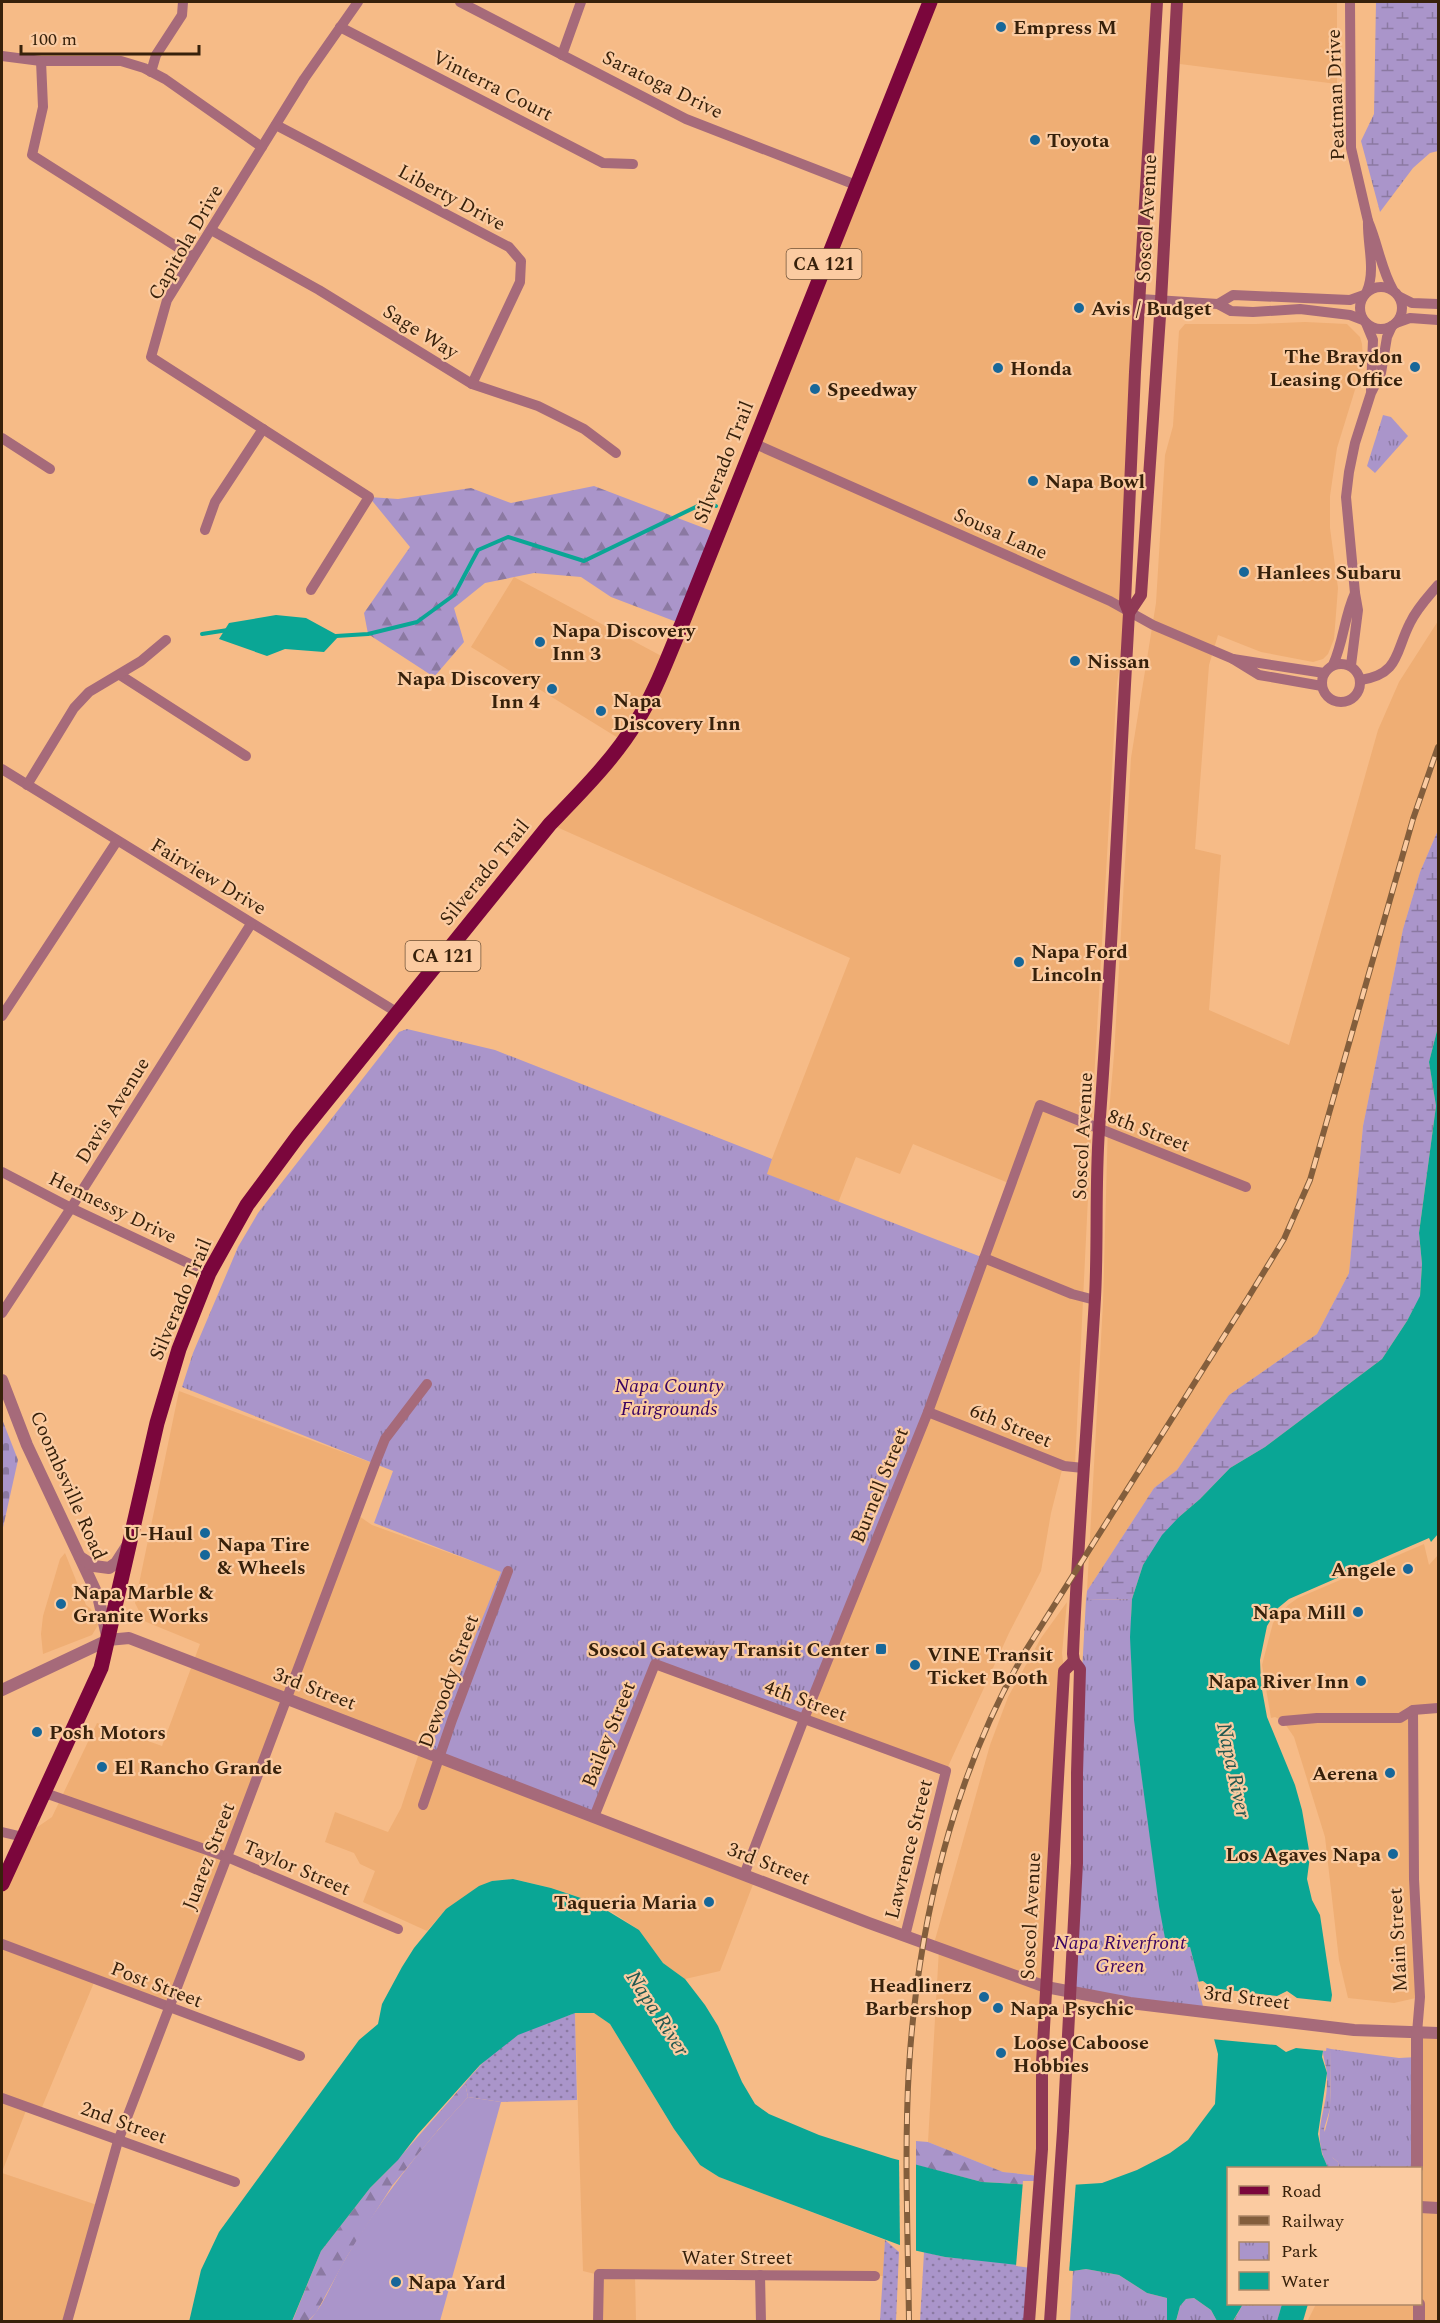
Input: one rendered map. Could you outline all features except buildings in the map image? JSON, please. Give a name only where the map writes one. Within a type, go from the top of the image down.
[{"type":"main road","name":"Silverado Trail","points":[[2,1884],[101,1668],[157,1423],[179,1349],[209,1273],[247,1205],[298,1136],[550,824],[583,790],[634,727],[643,712],[671,651],[855,185],[930,2]]},
{"type":"main road","name":"Soscol Avenue","points":[[1029,2322],[1040,2176],[1046,1987],[1064,1671],[1074,1661],[1083,1468],[1095,1300],[1099,1130],[1105,1065],[1129,613],[1125,603],[1130,480],[1156,2]]},
{"type":"main road","name":"Soscol Avenue","points":[[1129,613],[1141,595],[1161,301],[1177,2]]},
{"type":"main road","name":"Soscol Avenue","points":[[1050,2322],[1077,1863],[1080,1668],[1074,1661]]},
{"type":"street","points":[[151,72],[156,55],[182,15],[183,2]]},
{"type":"street","name":"Capitola Drive","points":[[263,429],[151,357],[167,300],[276,125],[358,2]]},
{"type":"street","name":"Saratoga Drive","points":[[460,2],[686,119],[855,185]]},
{"type":"street","points":[[562,55],[581,2]]},
{"type":"street","name":"Peatman Drive","points":[[1350,2],[1351,148],[1368,221],[1376,239],[1385,277],[1396,293],[1402,311],[1387,338],[1380,373],[1355,443],[1346,497],[1358,610],[1351,665]]},
{"type":"street","name":"Vinterra Court","points":[[340,27],[603,163],[633,164]]},
{"type":"street","points":[[2,56],[42,62],[121,61],[165,79],[262,147]]},
{"type":"street","points":[[42,62],[43,107],[32,155],[193,257]]},
{"type":"street","name":"Liberty Drive","points":[[276,125],[509,247],[521,261],[520,282],[472,384]]},
{"type":"street","name":"Peatman Drive","points":[[1368,221],[1372,278],[1360,307],[1373,340],[1371,393]]},
{"type":"street","name":"Sage Way","points":[[211,230],[320,290],[472,384],[538,406],[584,429],[616,453]]},
{"type":"street","points":[[1218,304],[1233,295],[1350,300],[1379,286],[1412,303],[1438,304]]},
{"type":"street","points":[[1140,299],[1218,304],[1231,310],[1253,312],[1300,309],[1350,315],[1378,329],[1410,318],[1438,320]]},
{"type":"street","points":[[204,530],[215,502],[263,429],[369,497],[311,590]]},
{"type":"street","points":[[2,438],[50,469]]},
{"type":"street","name":"Sousa Lane","points":[[753,443],[1110,601],[1129,613],[1233,659],[1259,675],[1322,686]]},
{"type":"street","points":[[1360,680],[1378,676],[1392,665],[1411,620],[1438,585]]},
{"type":"street","name":"Peatman Drive","points":[[1334,664],[1342,644],[1347,611],[1355,593]]},
{"type":"street","points":[[27,785],[74,708],[89,692],[141,661],[166,640]]},
{"type":"street","name":"Sousa Lane","points":[[1233,659],[1324,674]]},
{"type":"street","points":[[1334,664],[1351,665],[1357,671],[1360,680],[1360,688],[1356,696],[1343,702],[1332,700],[1322,686],[1324,674],[1334,664]]},
{"type":"street","points":[[120,675],[246,756]]},
{"type":"street","name":"Fairview Drive","points":[[2,769],[251,924],[398,1012]]},
{"type":"street","points":[[2,1016],[117,841]]},
{"type":"street","name":"Davis Avenue","points":[[2,1314],[251,924]]},
{"type":"street","name":"8th Street","points":[[1040,1105],[1246,1187]]},
{"type":"street","name":"Burnell Street","points":[[744,1875],[927,1412],[1040,1105]]},
{"type":"street","name":"Hennessy Drive","points":[[2,1172],[71,1208],[209,1273]]},
{"type":"street","points":[[984,1258],[1072,1294],[1095,1300]]},
{"type":"street","name":"Coombsville Road","points":[[2,1380],[27,1445],[98,1596],[108,1641]]},
{"type":"street","name":"Juarez Street","points":[[67,2322],[118,2141],[385,1439],[427,1384]]},
{"type":"street","name":"6th Street","points":[[927,1412],[1064,1466],[1083,1468]]},
{"type":"street","points":[[80,1556],[94,1566],[109,1568],[116,1563],[131,1540]]},
{"type":"street","name":"Dewoody Street","points":[[423,1805],[508,1570]]},
{"type":"street","name":"3rd Street","points":[[108,1641],[129,1638],[744,1875],[1046,1987],[1130,2003],[1354,2030],[1438,2033]]},
{"type":"street","points":[[2,1690],[108,1641]]},
{"type":"street","name":"4th Street","points":[[655,1664],[946,1771]]},
{"type":"street","name":"Bailey Street","points":[[594,1817],[655,1664]]},
{"type":"street","points":[[1283,1720],[1400,1718],[1413,1710],[1438,1708]]},
{"type":"street","name":"Main Street","points":[[1413,1710],[1414,1879],[1419,1997],[1417,2167]]},
{"type":"street","name":"Lawrence Street","points":[[905,1936],[946,1771]]},
{"type":"street","name":"Taylor Street","points":[[45,1793],[227,1857],[398,1929]]},
{"type":"street","points":[[2,1832],[23,1837]]},
{"type":"street","name":"Post Street","points":[[2,1944],[300,2056]]},
{"type":"street","name":"2nd Street","points":[[2,2098],[235,2182]]},
{"type":"street","points":[[1422,2208],[1438,2208]]},
{"type":"street","name":"Water Street","points":[[598,2322],[599,2274],[875,2276]]},
{"type":"street","points":[[760,2275],[761,2322]]},
{"type":"street","points":[[1419,2305],[1419,2322]]},
{"type":"shaded area","points":[[930,2],[1157,2],[1129,613],[1117,683],[1075,1465],[1064,1462],[1051,1513],[1041,1571],[1009,1633],[946,1771],[804,1719],[1011,1184],[913,1144],[900,1174],[856,1157],[838,1203],[766,1174],[850,958],[550,824],[623,741],[471,647],[514,577],[667,659]]},
{"type":"shaded area","points":[[1177,2],[1337,2],[1337,84],[1180,64],[1175,46]]},
{"type":"shaded area","points":[[1305,322],[1347,324],[1360,337],[1362,344],[1363,358],[1337,448],[1330,496],[1330,528],[1338,588],[1334,639],[1328,654],[1323,659],[1313,662],[1261,652],[1218,635],[1209,665],[1195,849],[1221,855],[1209,1010],[1289,1045],[1378,730],[1399,682],[1438,621],[1438,830],[1420,872],[1403,929],[1363,1126],[1349,1273],[1317,1334],[1229,1395],[1177,1470],[1154,1488],[1087,1591],[1103,1303],[1108,1123],[1131,758],[1156,603],[1165,455],[1173,426],[1179,331],[1185,324]]},
{"type":"shaded area","points":[[179,1391],[375,1464],[356,1514],[372,1525],[502,1572],[428,1753],[755,1879],[720,1971],[685,1979],[663,1963],[639,1930],[606,1908],[551,1888],[514,1879],[492,1881],[446,1909],[427,1931],[363,1902],[375,1871],[360,1864],[354,1853],[325,1842],[335,1812],[388,1832],[401,1808],[420,1750],[287,1698],[168,2008],[95,1980],[40,2112],[27,2108],[2,2172],[2,1884],[23,1837],[52,1817],[97,1723],[162,1746],[200,1644],[144,1621],[135,1603]]},
{"type":"shaded area","points":[[1424,1544],[1429,1565],[1438,1555],[1438,1708],[1414,1711],[1420,1997],[1394,2003],[1348,1998],[1339,1960],[1325,1837],[1294,1737],[1283,1721],[1275,1717],[1271,1718],[1262,1665],[1273,1623],[1288,1605],[1298,1598]]},
{"type":"shaded area","points":[[65,1553],[86,1605],[91,1609],[98,1625],[92,1635],[43,1654],[41,1634],[43,1616],[60,1559]]},
{"type":"shaded area","points":[[1067,1602],[1062,1653],[1064,1671],[1040,2176],[1003,2172],[928,2142],[939,1949],[933,1947],[990,1745],[1008,1697],[1041,1638]]},
{"type":"shaded area","points":[[575,2013],[594,2013],[610,2024],[674,2129],[700,2165],[719,2177],[885,2240],[883,2276],[635,2275],[636,2321],[598,2321],[599,2275],[583,2271]]},
{"type":"shaded area","points":[[1417,2033],[1438,2033],[1438,2320],[1307,2322],[1316,2305],[1422,2305],[1422,2167],[1420,2167]]},
{"type":"shaded area","points":[[2,2173],[100,2206],[67,2321],[2,2321]]},
{"type":"green space","points":[[1376,2],[1438,2],[1438,151],[1430,153],[1413,168],[1380,212],[1361,141],[1374,114]]},
{"type":"green space","points":[[1383,415],[1391,417],[1408,436],[1375,473],[1367,466]]},
{"type":"green space","points":[[594,486],[717,533],[682,624],[611,597],[581,577],[534,573],[485,583],[454,608],[464,642],[434,677],[368,634],[364,613],[410,547],[369,497],[398,499],[471,488],[511,503]]},
{"type":"green space","points":[[1438,830],[1438,1027],[1429,1062],[1436,1106],[1419,1233],[1422,1264],[1420,1297],[1382,1359],[1265,1447],[1230,1468],[1179,1517],[1143,1565],[1132,1599],[1086,1600],[1087,1591],[1154,1488],[1177,1470],[1229,1395],[1317,1334],[1349,1273],[1363,1126],[1403,929],[1420,872]]},
{"type":"green space","name":"Napa County Fairgrounds","points":[[407,1029],[495,1050],[772,1159],[767,1174],[984,1258],[804,1719],[655,1664],[594,1817],[428,1753],[501,1572],[374,1523],[393,1471],[182,1387],[193,1353],[238,1247],[258,1213],[399,1032]]},
{"type":"green space","points":[[2,1419],[18,1460],[2,1532]]},
{"type":"green space","name":"Napa Riverfront Green","points":[[1132,1599],[1131,1649],[1136,1724],[1167,1949],[1190,1947],[1208,2012],[1070,1993],[1077,1760],[1086,1600]]},
{"type":"green space","points":[[575,2013],[577,2100],[501,2102],[468,2097],[465,2083],[503,2045],[531,2028]]},
{"type":"green space","points":[[1323,2047],[1331,2049],[1330,2109],[1324,2129],[1333,2158],[1338,2162],[1339,2167],[1328,2167],[1320,2142],[1327,2088],[1327,2071]]},
{"type":"green space","points":[[1331,2049],[1399,2058],[1417,2057],[1417,2167],[1339,2167],[1338,2162],[1330,2155],[1324,2142],[1330,2106]]},
{"type":"green space","points":[[465,2083],[468,2097],[392,2186],[346,2258],[316,2313],[308,2321],[292,2322],[321,2251],[370,2188]]},
{"type":"green space","points":[[468,2097],[501,2102],[440,2321],[309,2321],[320,2307],[359,2236],[387,2195],[434,2135]]},
{"type":"green space","points":[[916,2141],[928,2142],[1003,2172],[1040,2176],[1039,2185],[982,2182],[916,2165]]},
{"type":"green space","points":[[885,2240],[899,2252],[896,2321],[880,2321]]},
{"type":"green space","points":[[924,2252],[945,2257],[1033,2265],[1029,2321],[920,2322]]},
{"type":"green space","points":[[1086,2269],[1119,2275],[1147,2293],[1167,2298],[1167,2321],[1070,2322],[1073,2271]]},
{"type":"green space","points":[[1194,2298],[1211,2310],[1217,2321],[1176,2322],[1180,2306],[1186,2299]]},
{"type":"green space","points":[[1242,2305],[1282,2305],[1277,2321],[1233,2322]]},
{"type":"water","points":[[276,615],[306,618],[339,636],[324,652],[285,649],[267,656],[219,639],[229,623]]},
{"type":"water","name":"Napa River","points":[[1438,1027],[1438,1534],[1431,1542],[1429,1538],[1289,1599],[1278,1608],[1267,1626],[1260,1660],[1261,1684],[1267,1717],[1295,1785],[1302,1810],[1310,1856],[1307,1879],[1312,1900],[1320,1915],[1332,1995],[1322,2057],[1327,2073],[1318,2134],[1328,2167],[1227,2167],[1227,2305],[1242,2305],[1233,2321],[1217,2321],[1211,2310],[1194,2298],[1186,2299],[1180,2306],[1176,2321],[1167,2321],[1167,2298],[1147,2293],[1119,2275],[1086,2269],[1073,2271],[945,2257],[913,2250],[719,2177],[700,2165],[674,2129],[610,2024],[594,2013],[575,2013],[518,2035],[480,2065],[418,2134],[398,2160],[370,2188],[321,2251],[292,2321],[189,2322],[201,2270],[219,2232],[359,2040],[378,2024],[382,2004],[414,1948],[446,1909],[479,1886],[492,1881],[513,1879],[551,1888],[593,1902],[639,1930],[663,1963],[685,1979],[705,2005],[718,2026],[742,2082],[755,2104],[769,2114],[819,2135],[891,2158],[982,2182],[1054,2186],[1102,2183],[1137,2170],[1170,2153],[1188,2140],[1215,2104],[1218,2054],[1190,1947],[1167,1949],[1134,1720],[1130,1637],[1132,1599],[1143,1565],[1162,1535],[1179,1517],[1230,1468],[1265,1447],[1382,1359],[1407,1321],[1420,1296],[1422,1264],[1419,1233],[1436,1106],[1429,1062]]},
{"type":"water","points":[[1282,2305],[1308,2305],[1303,2321],[1277,2321]]},
{"type":"pier","points":[[1203,1981],[1212,1988],[1277,1996],[1287,1991],[1297,1998],[1334,2002],[1326,2051],[1296,2048],[1286,2052],[1276,2045],[1211,2039],[1197,1982]]},
{"type":"pier","points":[[899,2157],[916,2161],[916,2254],[900,2248]]},
{"type":"pier","points":[[1023,2181],[1076,2181],[1069,2273],[1016,2266]]},
{"type":"waterway","points":[[336,636],[368,634],[417,622],[454,595],[478,550],[508,537],[584,561],[706,502],[716,506]]},
{"type":"waterway","points":[[202,634],[228,630]]},
{"type":"railway","points":[[909,2322],[907,2130],[914,2013],[931,1905],[959,1799],[1000,1698],[1026,1650],[1284,1239],[1310,1180],[1413,819],[1438,747]]},
{"type":"place","name":"Empress M","points":[[1001,27]]},
{"type":"place","name":"Toyota","points":[[1035,140]]},
{"type":"place","name":"Avis / Budget","points":[[1079,308]]},
{"type":"place","name":"The Braydon Leasing Office","points":[[1415,367]]},
{"type":"place","name":"Honda","points":[[998,368]]},
{"type":"place","name":"Speedway","points":[[815,389]]},
{"type":"place","name":"Napa Bowl","points":[[1033,481]]},
{"type":"place","name":"Hanlees Subaru","points":[[1244,572]]},
{"type":"place","name":"Napa Discovery Inn 3","points":[[540,642]]},
{"type":"place","name":"Nissan","points":[[1075,661]]},
{"type":"place","name":"Napa Discovery Inn 4","points":[[552,689]]},
{"type":"place","name":"Napa Discovery Inn","points":[[601,711]]},
{"type":"place","name":"Napa Ford Lincoln","points":[[1019,962]]},
{"type":"place","name":"U-Haul","points":[[205,1533]]},
{"type":"place","name":"Napa Tire & Wheels","points":[[205,1555]]},
{"type":"place","name":"Angele","points":[[1408,1569]]},
{"type":"place","name":"Napa Marble & Granite Works","points":[[61,1604]]},
{"type":"place","name":"Napa Mill","points":[[1358,1612]]},
{"type":"place","name":"Soscol Gateway Transit Center","points":[[881,1649]]},
{"type":"place","name":"VINE Transit Ticket Booth","points":[[915,1665]]},
{"type":"place","name":"Napa River Inn","points":[[1361,1681]]},
{"type":"place","name":"Posh Motors","points":[[37,1732]]},
{"type":"place","name":"El Rancho Grande","points":[[102,1767]]},
{"type":"place","name":"Aerena","points":[[1390,1773]]},
{"type":"place","name":"Los Agaves Napa","points":[[1393,1854]]},
{"type":"place","name":"Taqueria Maria","points":[[709,1902]]},
{"type":"place","name":"Headlinerz Barbershop","points":[[984,1997]]},
{"type":"place","name":"Napa Psychic","points":[[998,2008]]},
{"type":"place","name":"Loose Caboose Hobbies","points":[[1001,2053]]},
{"type":"place","name":"Napa Yard","points":[[396,2282]]}]
